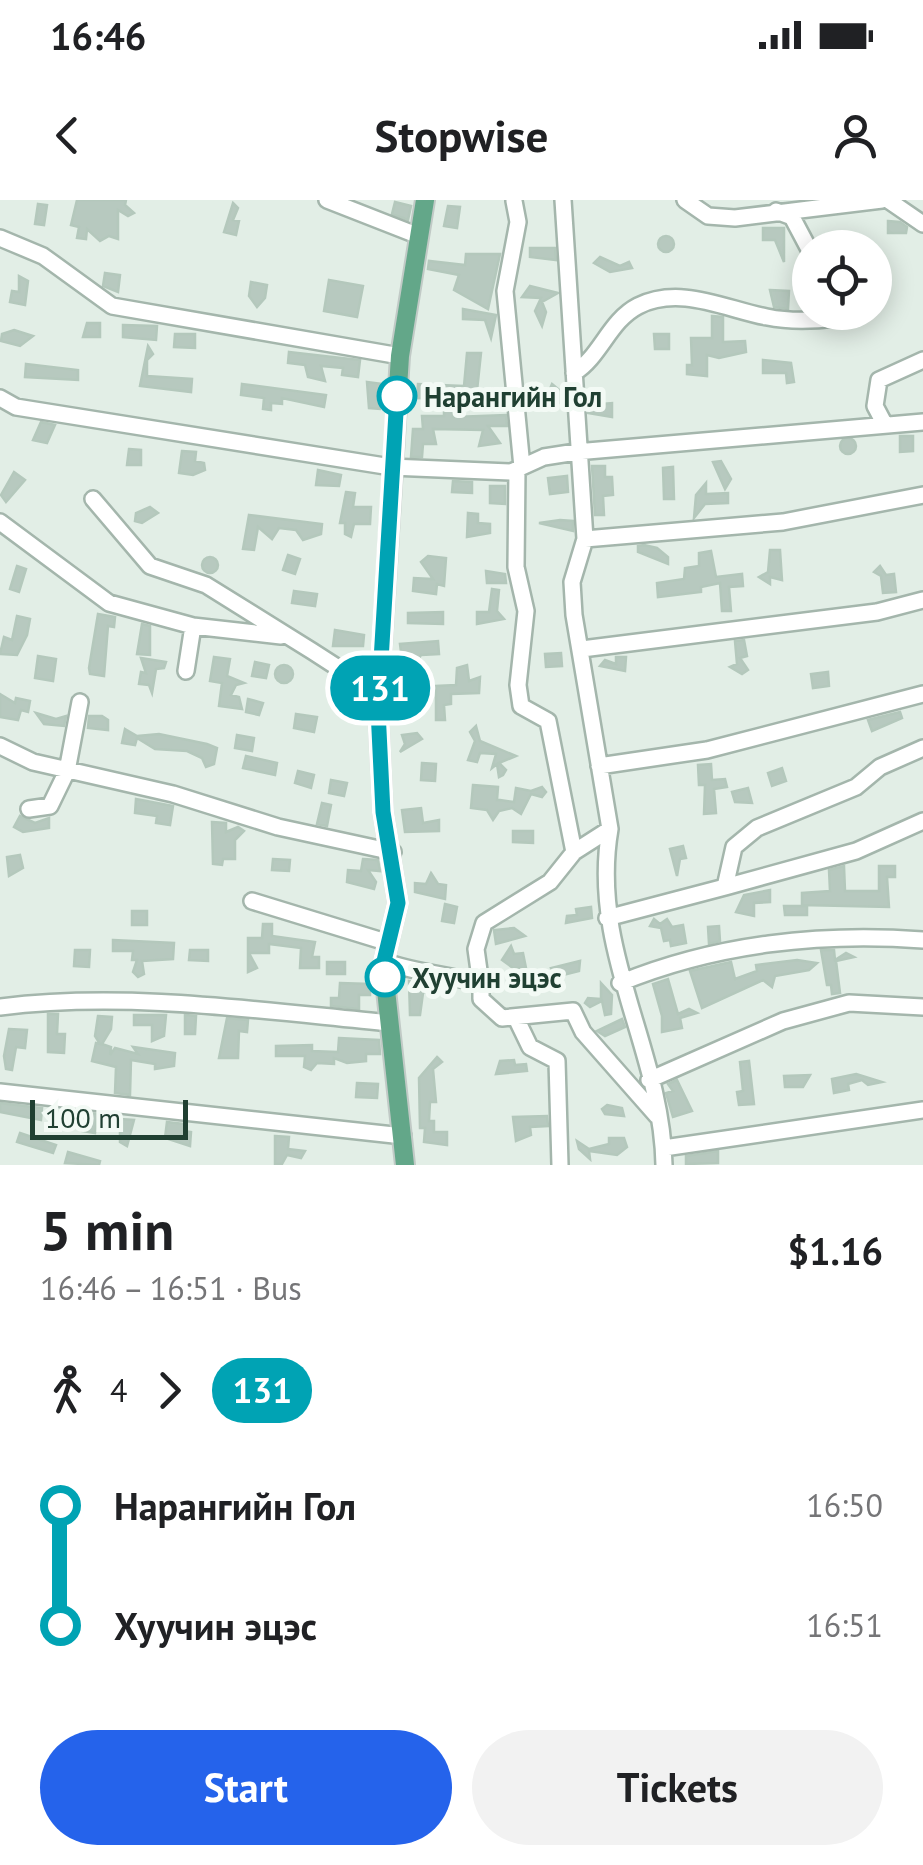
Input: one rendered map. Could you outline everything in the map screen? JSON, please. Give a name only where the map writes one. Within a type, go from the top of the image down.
[{"type":"main road","points":[[404,1165],[387,952],[398,903],[383,812],[378,710],[400,356],[425,200]]},
{"type":"street","points":[[328,200],[419,236]]},
{"type":"street","points":[[563,200],[576,452],[585,539],[572,582],[610,829],[604,860],[607,918],[620,983],[649,1080],[664,1165]]},
{"type":"street","points":[[684,200],[708,216],[735,218],[885,200],[923,224]]},
{"type":"street","points":[[514,201],[518,222],[506,291],[520,468],[516,568],[526,611],[518,685],[521,706],[548,722],[574,852]]},
{"type":"street","points":[[776,211],[792,217],[799,230]]},
{"type":"street","points":[[0,238],[42,256],[112,306],[400,356]]},
{"type":"street","points":[[574,372],[584,366],[618,320],[662,298],[699,299],[792,320]]},
{"type":"street","points":[[884,423],[875,406],[879,380],[923,360]]},
{"type":"street","points":[[0,398],[16,407],[391,467],[520,468],[544,457],[576,452],[923,422]]},
{"type":"street","points":[[585,539],[782,522],[923,495]]},
{"type":"street","points":[[93,498],[150,566],[206,585],[360,682],[378,710]]},
{"type":"street","points":[[0,522],[109,603],[193,626],[285,636]]},
{"type":"street","points":[[582,649],[876,612],[923,600]]},
{"type":"street","points":[[186,671],[193,626]]},
{"type":"street","points":[[599,766],[707,750],[923,694]]},
{"type":"street","points":[[30,809],[50,806],[67,771],[80,702]]},
{"type":"street","points":[[0,746],[33,762],[173,794],[278,827],[392,852]]},
{"type":"street","points":[[725,887],[734,848],[757,828],[856,787],[880,767],[923,748]]},
{"type":"street","points":[[607,918],[843,856],[923,820]]},
{"type":"street","points":[[610,829],[574,852],[550,882],[484,923],[476,949],[480,985],[488,1008],[502,1018],[574,1011],[583,1032],[657,1116]]},
{"type":"street","points":[[252,902],[387,952],[410,972],[452,975],[480,985]]},
{"type":"street","points":[[620,983],[722,952],[799,940],[874,936],[923,940]]},
{"type":"street","points":[[0,1008],[48,1001],[184,1006],[390,1023]]},
{"type":"street","points":[[649,1080],[784,1021],[849,1003],[923,1007]]},
{"type":"street","points":[[516,1018],[530,1047],[558,1061],[560,1165]]},
{"type":"street","points":[[0,1092],[403,1136]]},
{"type":"street","points":[[664,1148],[923,1110]]},
{"type":"building","points":[[77,200],[126,200],[125,205],[134,213],[128,216],[118,210],[118,239],[109,236],[100,241],[87,229],[86,239],[77,238],[79,227],[71,225]]},
{"type":"building","points":[[395,202],[411,206],[408,220],[392,214]]},
{"type":"building","points":[[233,203],[238,208],[233,220],[239,221],[236,235],[224,232]]},
{"type":"building","points":[[38,204],[47,205],[44,225],[35,224]]},
{"type":"building","points":[[448,206],[460,207],[457,228],[444,226]]},
{"type":"building","points":[[888,221],[907,227],[906,233],[888,230]]},
{"type":"building","points":[[763,228],[784,228],[784,262],[775,240],[763,240]]},
{"type":"building","points":[[666,236],[674,244],[666,252],[658,244]]},
{"type":"building","points":[[530,248],[555,248],[556,260],[530,257]]},
{"type":"building","points":[[466,254],[500,254],[488,309],[454,290],[459,275],[428,269],[429,261],[465,265]]},
{"type":"building","points":[[600,257],[620,266],[629,262],[632,268],[610,272],[594,263]]},
{"type":"building","points":[[105,273],[120,275],[118,292],[103,286]]},
{"type":"building","points":[[19,276],[28,281],[25,305],[10,302],[12,291],[19,292]]},
{"type":"building","points":[[329,280],[363,286],[357,317],[324,311]]},
{"type":"building","points":[[251,282],[267,285],[265,298],[257,307],[249,296]]},
{"type":"building","points":[[530,286],[558,293],[542,302],[546,312],[542,326],[535,311],[541,298],[522,297]]},
{"type":"building","points":[[770,290],[789,291],[788,309],[774,307]]},
{"type":"building","points":[[463,309],[496,315],[491,338],[485,320],[463,319]]},
{"type":"building","points":[[712,316],[723,317],[723,342],[745,341],[746,352],[719,358],[707,355],[707,376],[687,374],[687,365],[692,365],[691,338],[712,338]]},
{"type":"building","points":[[87,323],[100,323],[100,337],[83,337]]},
{"type":"building","points":[[123,325],[157,326],[156,340],[123,337]]},
{"type":"building","points":[[14,330],[33,336],[20,346],[1,341],[2,334]]},
{"type":"building","points":[[175,334],[195,334],[195,348],[174,347]]},
{"type":"building","points":[[654,334],[669,334],[669,349],[655,349]]},
{"type":"building","points":[[148,346],[153,354],[147,360],[147,376],[192,379],[191,392],[140,386]]},
{"type":"building","points":[[289,352],[360,360],[358,377],[342,375],[343,368],[321,366],[325,381],[308,377],[305,365],[288,363]]},
{"type":"building","points":[[467,353],[481,353],[477,391],[453,401],[453,417],[506,415],[507,426],[488,426],[500,443],[479,446],[483,430],[433,429],[436,444],[423,444],[422,457],[411,457],[413,429],[423,429],[422,416],[444,416],[444,399],[417,398],[418,384],[464,386]]},
{"type":"building","points":[[763,360],[791,363],[794,382],[787,383],[786,373],[763,373]]},
{"type":"building","points":[[26,364],[78,370],[78,380],[25,377]]},
{"type":"building","points":[[367,382],[383,384],[380,409],[369,408]]},
{"type":"building","points":[[242,384],[326,395],[324,407],[282,398],[282,404],[271,403],[271,410],[263,409],[264,398],[241,395]]},
{"type":"building","points":[[552,384],[564,394],[565,403],[544,403]]},
{"type":"building","points":[[612,403],[612,417],[588,413],[590,405]]},
{"type":"building","points":[[41,422],[55,425],[47,443],[33,440]]},
{"type":"building","points":[[900,436],[913,436],[913,451],[900,452]]},
{"type":"building","points":[[848,438],[856,446],[848,454],[840,446]]},
{"type":"building","points":[[129,449],[141,450],[141,465],[127,465]]},
{"type":"building","points":[[182,451],[196,452],[195,461],[204,463],[205,470],[193,475],[179,473]]},
{"type":"building","points":[[721,461],[731,479],[725,489],[713,462]]},
{"type":"building","points":[[592,466],[605,466],[605,477],[612,477],[613,495],[603,496],[604,515],[595,515]]},
{"type":"building","points":[[673,467],[674,499],[664,499],[663,468]]},
{"type":"building","points":[[318,470],[341,475],[339,486],[316,485]]},
{"type":"building","points":[[14,472],[25,480],[6,502],[1,495]]},
{"type":"building","points":[[567,476],[568,492],[550,494],[548,478]]},
{"type":"building","points":[[453,481],[472,482],[472,493],[452,492]]},
{"type":"building","points":[[706,483],[706,494],[728,493],[728,503],[705,504],[694,518],[696,495]]},
{"type":"building","points":[[490,486],[505,486],[505,504],[490,503]]},
{"type":"building","points":[[346,492],[355,493],[353,507],[371,507],[370,524],[354,524],[351,537],[345,534],[345,523],[340,523]]},
{"type":"building","points":[[150,507],[158,513],[142,523],[135,521],[136,513]]},
{"type":"building","points":[[468,513],[478,514],[478,523],[490,524],[490,533],[467,537]]},
{"type":"building","points":[[249,515],[322,524],[321,534],[303,540],[296,530],[279,528],[272,539],[258,527],[254,550],[243,549]]},
{"type":"building","points":[[573,521],[573,531],[539,523]]},
{"type":"building","points":[[638,546],[657,548],[668,557],[668,564],[638,552]]},
{"type":"building","points":[[770,550],[780,550],[782,580],[770,577],[770,584],[759,577],[768,572]]},
{"type":"building","points":[[711,551],[716,577],[742,574],[743,586],[729,587],[731,611],[722,611],[720,583],[701,587],[701,592],[658,597],[657,583],[684,579],[685,568],[699,566],[699,553]]},
{"type":"building","points":[[288,555],[300,559],[295,574],[283,570]]},
{"type":"building","points":[[428,556],[446,558],[444,586],[437,584],[436,594],[413,591],[414,578],[433,579],[421,562]]},
{"type":"building","points":[[210,557],[218,565],[210,573],[202,565]]},
{"type":"building","points":[[17,566],[26,569],[19,592],[10,589]]},
{"type":"building","points":[[880,566],[886,575],[894,574],[896,592],[883,593],[881,576],[874,572]]},
{"type":"building","points":[[486,571],[505,574],[506,583],[487,583]]},
{"type":"building","points":[[492,589],[499,590],[497,611],[504,619],[477,624],[477,612],[489,612]]},
{"type":"building","points":[[294,591],[317,594],[315,606],[292,603]]},
{"type":"building","points":[[443,612],[443,624],[408,623],[408,613]]},
{"type":"building","points":[[98,614],[115,617],[114,627],[108,626],[104,676],[90,674],[89,668]]},
{"type":"building","points":[[17,616],[30,619],[27,635],[17,655],[0,654],[4,637],[12,640]]},
{"type":"building","points":[[142,624],[150,626],[150,655],[137,654]]},
{"type":"building","points":[[335,630],[364,635],[363,646],[333,646]]},
{"type":"building","points":[[744,640],[747,656],[740,658],[748,670],[742,674],[730,667],[737,664],[735,641]]},
{"type":"building","points":[[438,641],[439,654],[421,655],[417,662],[401,652],[400,644]]},
{"type":"building","points":[[561,653],[562,666],[546,667],[545,654]]},
{"type":"building","points":[[38,656],[56,659],[53,681],[35,678]]},
{"type":"building","points":[[214,657],[230,659],[227,676],[244,683],[236,685],[231,695],[239,697],[242,709],[219,706],[222,683],[210,681]]},
{"type":"building","points":[[616,657],[626,657],[625,671],[600,666],[605,660],[616,664]]},
{"type":"building","points":[[141,658],[166,662],[164,668],[156,669],[152,693],[149,685],[139,684],[141,672],[146,673]]},
{"type":"building","points":[[255,662],[269,665],[266,678],[252,676]]},
{"type":"building","points":[[284,665],[293,674],[284,683],[275,674]]},
{"type":"building","points":[[467,665],[469,681],[480,677],[479,693],[451,694],[451,704],[444,705],[445,720],[436,720],[436,686],[456,685],[457,668]]},
{"type":"building","points":[[828,672],[829,686],[813,688],[811,674]]},
{"type":"building","points":[[0,694],[15,703],[16,698],[30,701],[28,712],[21,710],[18,720],[0,717]]},
{"type":"building","points":[[248,699],[263,703],[259,715],[246,712]]},
{"type":"building","points":[[900,712],[902,718],[872,731],[868,720]]},
{"type":"building","points":[[36,713],[56,719],[66,716],[64,726],[44,724]]},
{"type":"building","points":[[296,714],[317,717],[314,732],[294,728]]},
{"type":"building","points":[[89,716],[108,720],[108,730],[88,728]]},
{"type":"building","points":[[476,726],[480,741],[516,756],[499,763],[506,770],[499,777],[497,764],[492,768],[496,754],[480,753],[477,762],[468,760],[475,741],[470,732]]},
{"type":"building","points":[[125,729],[137,736],[159,734],[207,744],[217,748],[214,764],[206,767],[202,758],[187,751],[155,749],[137,738],[135,745],[122,743]]},
{"type":"building","points":[[417,733],[422,739],[400,752],[405,744],[402,735]]},
{"type":"building","points":[[237,735],[254,738],[252,751],[235,748]]},
{"type":"building","points":[[246,756],[277,763],[275,775],[243,768]]},
{"type":"building","points":[[422,763],[436,764],[435,781],[421,780]]},
{"type":"building","points":[[711,764],[712,780],[725,779],[727,787],[714,789],[716,813],[704,814],[705,785],[699,785],[698,765]]},
{"type":"building","points":[[782,768],[786,781],[772,786],[768,773]]},
{"type":"building","points":[[298,771],[314,775],[311,788],[295,783]]},
{"type":"building","points":[[331,780],[347,783],[344,796],[329,793]]},
{"type":"building","points":[[473,785],[498,787],[497,800],[514,802],[516,788],[531,791],[542,787],[546,792],[542,797],[531,794],[521,814],[512,808],[499,811],[493,820],[487,810],[471,808]]},
{"type":"building","points":[[748,788],[752,803],[735,802],[732,792]]},
{"type":"building","points":[[136,799],[173,806],[170,825],[156,823],[157,816],[135,813]]},
{"type":"building","points":[[322,803],[331,805],[327,826],[317,824]]},
{"type":"building","points":[[421,808],[423,823],[439,820],[439,831],[405,832],[402,810]]},
{"type":"building","points":[[20,816],[35,823],[49,818],[49,828],[23,832],[14,827]]},
{"type":"building","points":[[212,822],[226,823],[226,832],[238,827],[244,831],[235,840],[235,859],[223,859],[222,865],[213,864]]},
{"type":"building","points":[[513,831],[533,831],[533,843],[513,842]]},
{"type":"building","points":[[683,846],[686,858],[680,859],[677,876],[670,849]]},
{"type":"building","points":[[20,855],[23,868],[9,876],[7,857]]},
{"type":"building","points":[[273,859],[290,860],[289,871],[272,870]]},
{"type":"building","points":[[363,859],[378,860],[380,871],[368,870],[376,882],[374,889],[347,882],[348,870],[361,871]]},
{"type":"building","points":[[844,866],[845,891],[879,891],[879,866],[895,866],[895,877],[887,877],[889,907],[802,905],[802,893],[830,891],[829,870]]},
{"type":"building","points":[[431,873],[438,884],[446,885],[445,899],[415,892],[415,883],[426,884]]},
{"type":"building","points":[[770,890],[770,902],[754,903],[754,916],[736,912],[744,895]]},
{"type":"building","points":[[445,904],[457,907],[454,923],[442,921]]},
{"type":"building","points":[[784,906],[807,906],[807,915],[785,915]]},
{"type":"building","points":[[591,907],[592,918],[566,923],[567,916],[577,915],[576,909]]},
{"type":"building","points":[[132,911],[147,911],[147,925],[132,925]]},
{"type":"building","points":[[654,919],[660,924],[667,919],[672,927],[683,925],[686,943],[671,946],[670,940],[664,941],[661,928],[650,926]]},
{"type":"building","points":[[263,924],[272,924],[272,936],[315,942],[312,957],[319,957],[319,968],[300,968],[301,948],[269,944],[269,953],[249,953],[257,968],[248,972],[248,938],[262,938]]},
{"type":"building","points":[[719,926],[720,941],[709,944],[708,927]]},
{"type":"building","points":[[514,928],[525,936],[496,944],[494,930]]},
{"type":"building","points":[[113,940],[174,943],[173,959],[142,961],[144,974],[138,977],[133,972],[137,960],[132,960],[133,951],[113,951]]},
{"type":"building","points":[[511,946],[514,954],[523,953],[526,968],[513,968],[502,960]]},
{"type":"building","points":[[75,950],[90,950],[89,967],[74,966]]},
{"type":"building","points":[[190,950],[208,950],[208,961],[189,960]]},
{"type":"building","points":[[821,950],[834,950],[835,960],[846,953],[854,957],[836,961],[840,993],[832,994],[831,985],[827,985]]},
{"type":"building","points":[[797,960],[817,963],[809,970],[775,976],[772,987],[763,980],[702,1008],[690,971],[731,962],[735,979],[757,971],[756,965]]},
{"type":"building","points":[[580,961],[579,971],[555,977],[551,968]]},
{"type":"building","points":[[327,962],[345,962],[345,974],[327,974]]},
{"type":"building","points":[[668,979],[678,1014],[689,1009],[697,1013],[680,1018],[682,1028],[662,1032],[653,984]]},
{"type":"building","points":[[409,981],[433,986],[423,993],[420,1015],[410,1015]]},
{"type":"building","points":[[340,983],[370,984],[370,995],[359,995],[359,1009],[331,1006],[331,998],[339,998]]},
{"type":"building","points":[[601,983],[612,995],[611,1014],[605,1015],[602,1001],[590,1007],[585,1003],[588,998],[601,999]]},
{"type":"building","points":[[48,1014],[58,1014],[57,1034],[65,1034],[64,1053],[48,1052]]},
{"type":"building","points":[[134,1015],[166,1015],[164,1036],[152,1041],[152,1025],[134,1025]]},
{"type":"building","points":[[185,1015],[196,1016],[195,1034],[185,1034]]},
{"type":"building","points":[[98,1016],[112,1017],[111,1029],[102,1044],[111,1047],[110,1055],[115,1048],[138,1054],[133,1047],[175,1053],[174,1066],[155,1069],[155,1064],[131,1060],[130,1095],[115,1093],[116,1067],[92,1061],[96,1043],[100,1044],[95,1036]]},
{"type":"building","points":[[227,1018],[248,1020],[247,1032],[239,1031],[238,1058],[219,1058]]},
{"type":"building","points":[[622,1019],[625,1027],[605,1036],[597,1031]]},
{"type":"building","points":[[9,1029],[27,1030],[25,1048],[16,1047],[12,1070],[6,1069],[4,1056]]},
{"type":"building","points":[[339,1038],[379,1040],[380,1054],[366,1054],[366,1061],[347,1063],[334,1058],[334,1064],[317,1063],[311,1070],[304,1067],[305,1056],[276,1056],[276,1046],[312,1045],[312,1051],[338,1052]]},
{"type":"building","points":[[437,1057],[442,1062],[433,1069],[436,1102],[430,1102],[429,1121],[434,1121],[434,1132],[447,1132],[447,1145],[424,1142],[425,1128],[420,1128],[419,1078]]},
{"type":"building","points":[[514,1060],[515,1065],[526,1064],[527,1071],[496,1074],[500,1061]]},
{"type":"building","points":[[749,1061],[754,1104],[739,1105],[737,1092],[743,1091],[740,1062]]},
{"type":"building","points":[[856,1074],[882,1082],[868,1085],[862,1080],[848,1084],[849,1090],[834,1093],[832,1079]]},
{"type":"building","points":[[810,1075],[803,1087],[785,1087],[784,1076]]},
{"type":"building","points":[[677,1080],[692,1111],[673,1117],[666,1093],[673,1091],[668,1084]]},
{"type":"building","points":[[357,1083],[378,1084],[377,1098],[356,1097]]},
{"type":"building","points":[[0,1103],[42,1108],[41,1120],[0,1112]]},
{"type":"building","points":[[607,1105],[622,1108],[624,1116],[605,1114],[602,1109]]},
{"type":"building","points":[[71,1111],[98,1114],[95,1133],[82,1131],[83,1120],[70,1119]]},
{"type":"building","points":[[547,1116],[548,1126],[530,1127],[531,1135],[516,1141],[513,1117]]},
{"type":"building","points":[[120,1119],[134,1120],[127,1146],[120,1142]]},
{"type":"building","points":[[167,1122],[185,1124],[184,1131],[191,1132],[190,1146],[165,1138]]},
{"type":"building","points":[[20,1133],[56,1145],[53,1153],[17,1142]]},
{"type":"building","points":[[275,1136],[289,1137],[288,1149],[305,1151],[301,1158],[287,1155],[282,1164],[275,1164]]},
{"type":"building","points":[[609,1138],[624,1138],[627,1147],[617,1155],[589,1151],[590,1159],[579,1149],[577,1141],[589,1149],[609,1144]]},
{"type":"building","points":[[718,1151],[718,1163],[686,1164],[686,1156]]},
{"type":"building","points":[[68,1152],[100,1161],[99,1165],[65,1163]]},
{"type":"bus line","name":"131","points":[[385,977],[384,961],[398,903],[383,812],[378,710],[397,396]]},
{"type":"place","name":"Нарангийн Гол","points":[[397,396]]},
{"type":"place","name":"Хуучин эцэс","points":[[385,977]]}]
